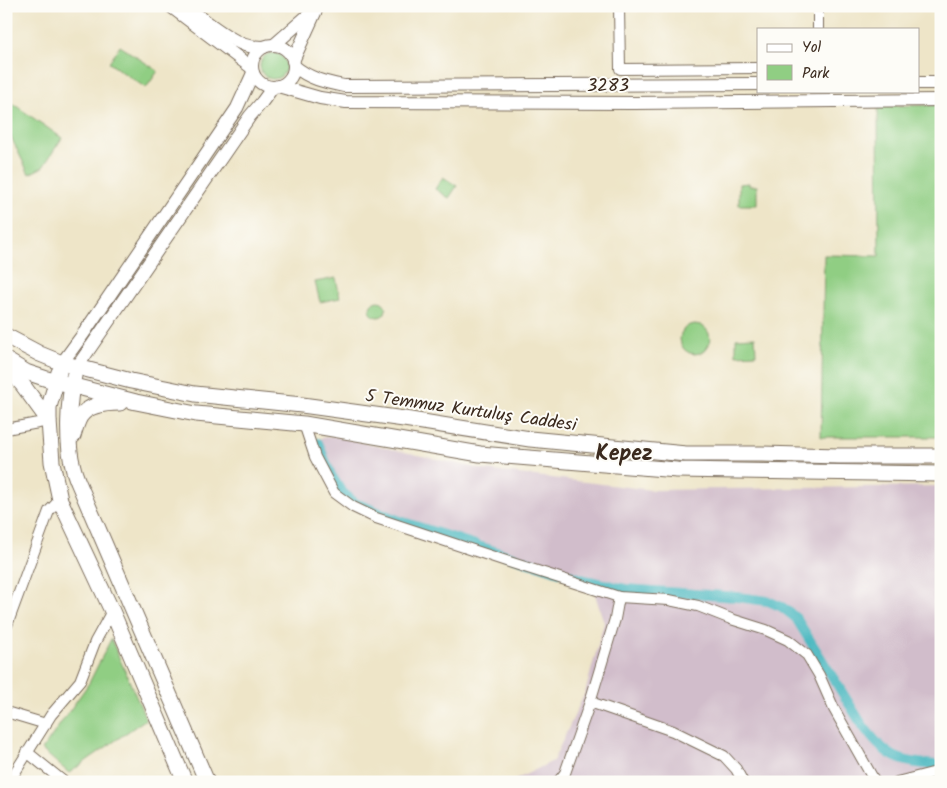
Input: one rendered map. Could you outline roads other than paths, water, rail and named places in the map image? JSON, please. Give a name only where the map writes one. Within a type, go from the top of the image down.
[{"type":"main road","name":"5 Temmuz Kurtuluş Caddesi","points":[[6,336],[69,365],[131,381],[195,394],[302,405],[530,439],[686,454],[941,456]]},
{"type":"main road","name":"5 Temmuz Kurtuluş Caddesi","points":[[6,360],[26,372],[56,382],[136,402],[196,414],[304,424],[480,454],[687,470],[941,474]]},
{"type":"main road","points":[[69,365],[56,382],[49,407],[52,462],[60,500],[112,611],[185,782]]},
{"type":"main road","points":[[69,365],[72,386],[70,447],[78,482],[207,782]]},
{"type":"main road","points":[[6,367],[22,384],[49,421]]},
{"type":"main road","points":[[70,447],[79,418],[83,412],[105,403],[136,402]]},
{"type":"street","points":[[170,6],[253,70]]},
{"type":"street","points":[[186,6],[241,44],[254,47],[269,46],[284,48],[291,56],[293,70],[289,79],[282,85],[275,87],[259,81],[253,70],[252,63],[256,54],[269,46],[318,6]]},
{"type":"street","points":[[293,64],[318,6]]},
{"type":"street","points":[[619,6],[620,69],[757,68]]},
{"type":"street","points":[[818,6],[818,28]]},
{"type":"street","name":"3283","points":[[293,64],[304,74],[323,82],[344,86],[757,84]]},
{"type":"street","points":[[69,365],[95,317],[238,108],[253,70]]},
{"type":"street","points":[[920,83],[941,83]]},
{"type":"street","points":[[69,365],[250,116],[275,87]]},
{"type":"street","name":"3283","points":[[275,87],[346,102],[634,103],[941,100]]},
{"type":"street","points":[[6,430],[49,421]]},
{"type":"street","points":[[304,424],[316,458],[334,493],[353,507],[376,518],[619,597],[669,600],[698,606],[766,630],[788,640],[807,655],[819,675],[834,709],[875,782]]},
{"type":"street","points":[[6,628],[49,511],[60,500]]},
{"type":"street","points":[[558,782],[565,773],[590,702],[615,619],[619,597]]},
{"type":"street","points":[[9,782],[51,715],[80,682],[94,642],[112,611]]},
{"type":"street","points":[[590,702],[673,731],[724,756],[736,769],[743,782]]},
{"type":"street","points":[[6,712],[46,724]]},
{"type":"street","points":[[27,752],[64,782]]},
{"type":"street","points":[[897,782],[941,772]]},
{"type":"waterway","points":[[318,443],[331,475],[341,491],[355,503],[400,521],[585,580],[625,589],[768,601],[782,607],[796,618],[861,723],[878,744],[886,751],[903,760],[914,763],[941,765]]},
{"type":"district","name":"Kepez","points":[[624,452]]}]
